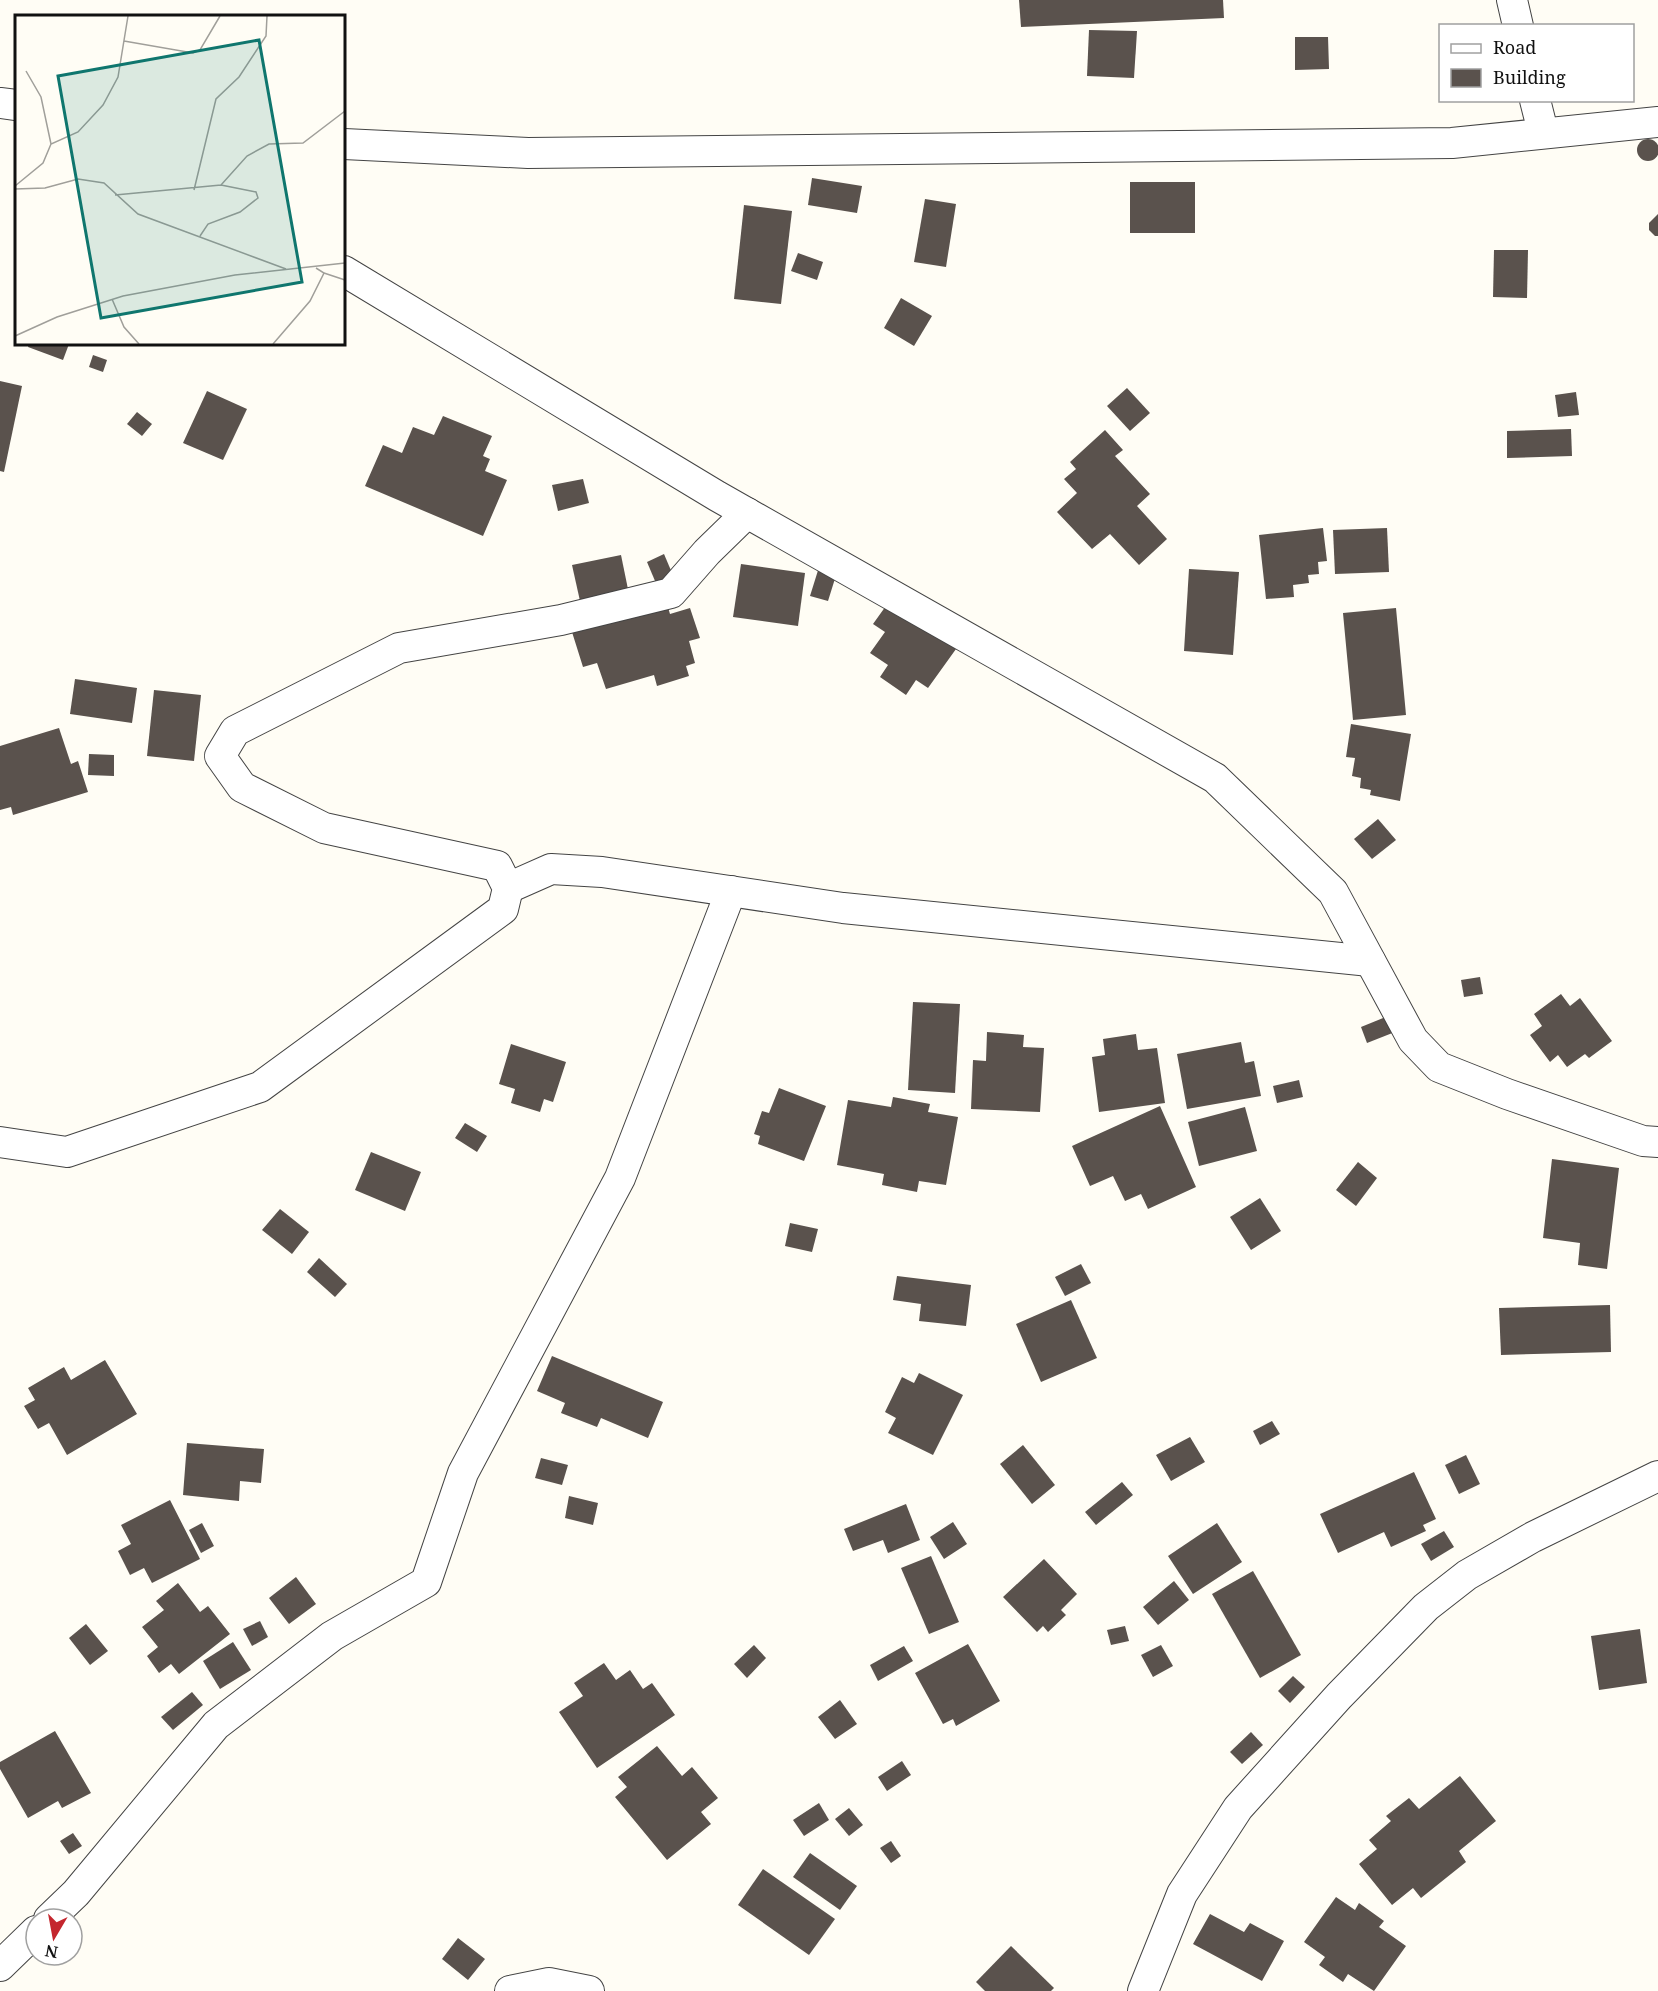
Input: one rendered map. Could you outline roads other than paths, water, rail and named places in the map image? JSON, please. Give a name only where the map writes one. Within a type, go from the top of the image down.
[{"type":"street","points":[[1512,0],[1518,24]]},
{"type":"street","points":[[1536,102],[1543,132]]},
{"type":"street","points":[[0,103],[15,105]]},
{"type":"street","points":[[345,144],[552,153],[1452,143],[1658,122]]},
{"type":"street","points":[[345,272],[747,513],[1215,778],[1333,892],[1413,1040],[1439,1067],[1530,1102],[1643,1141],[1658,1142]]},
{"type":"street","points":[[0,1142],[68,1152],[260,1087],[502,909],[508,888],[497,867],[324,828],[242,787],[220,756],[235,731],[399,648],[561,620],[671,594],[707,552],[747,513]]},
{"type":"street","points":[[508,888],[551,870],[602,872],[843,908],[1370,961]]},
{"type":"street","points":[[61,1907],[76,1893],[216,1725],[332,1636],[426,1581],[463,1473],[620,1178],[731,891]]},
{"type":"street","points":[[1143,1991],[1182,1894],[1238,1808],[1339,1696],[1426,1607],[1467,1575],[1533,1537],[1658,1476]]},
{"type":"street","points":[[0,1966],[24,1943]]},
{"type":"street","points":[[510,1991],[549,1983],[589,1991]]}]
